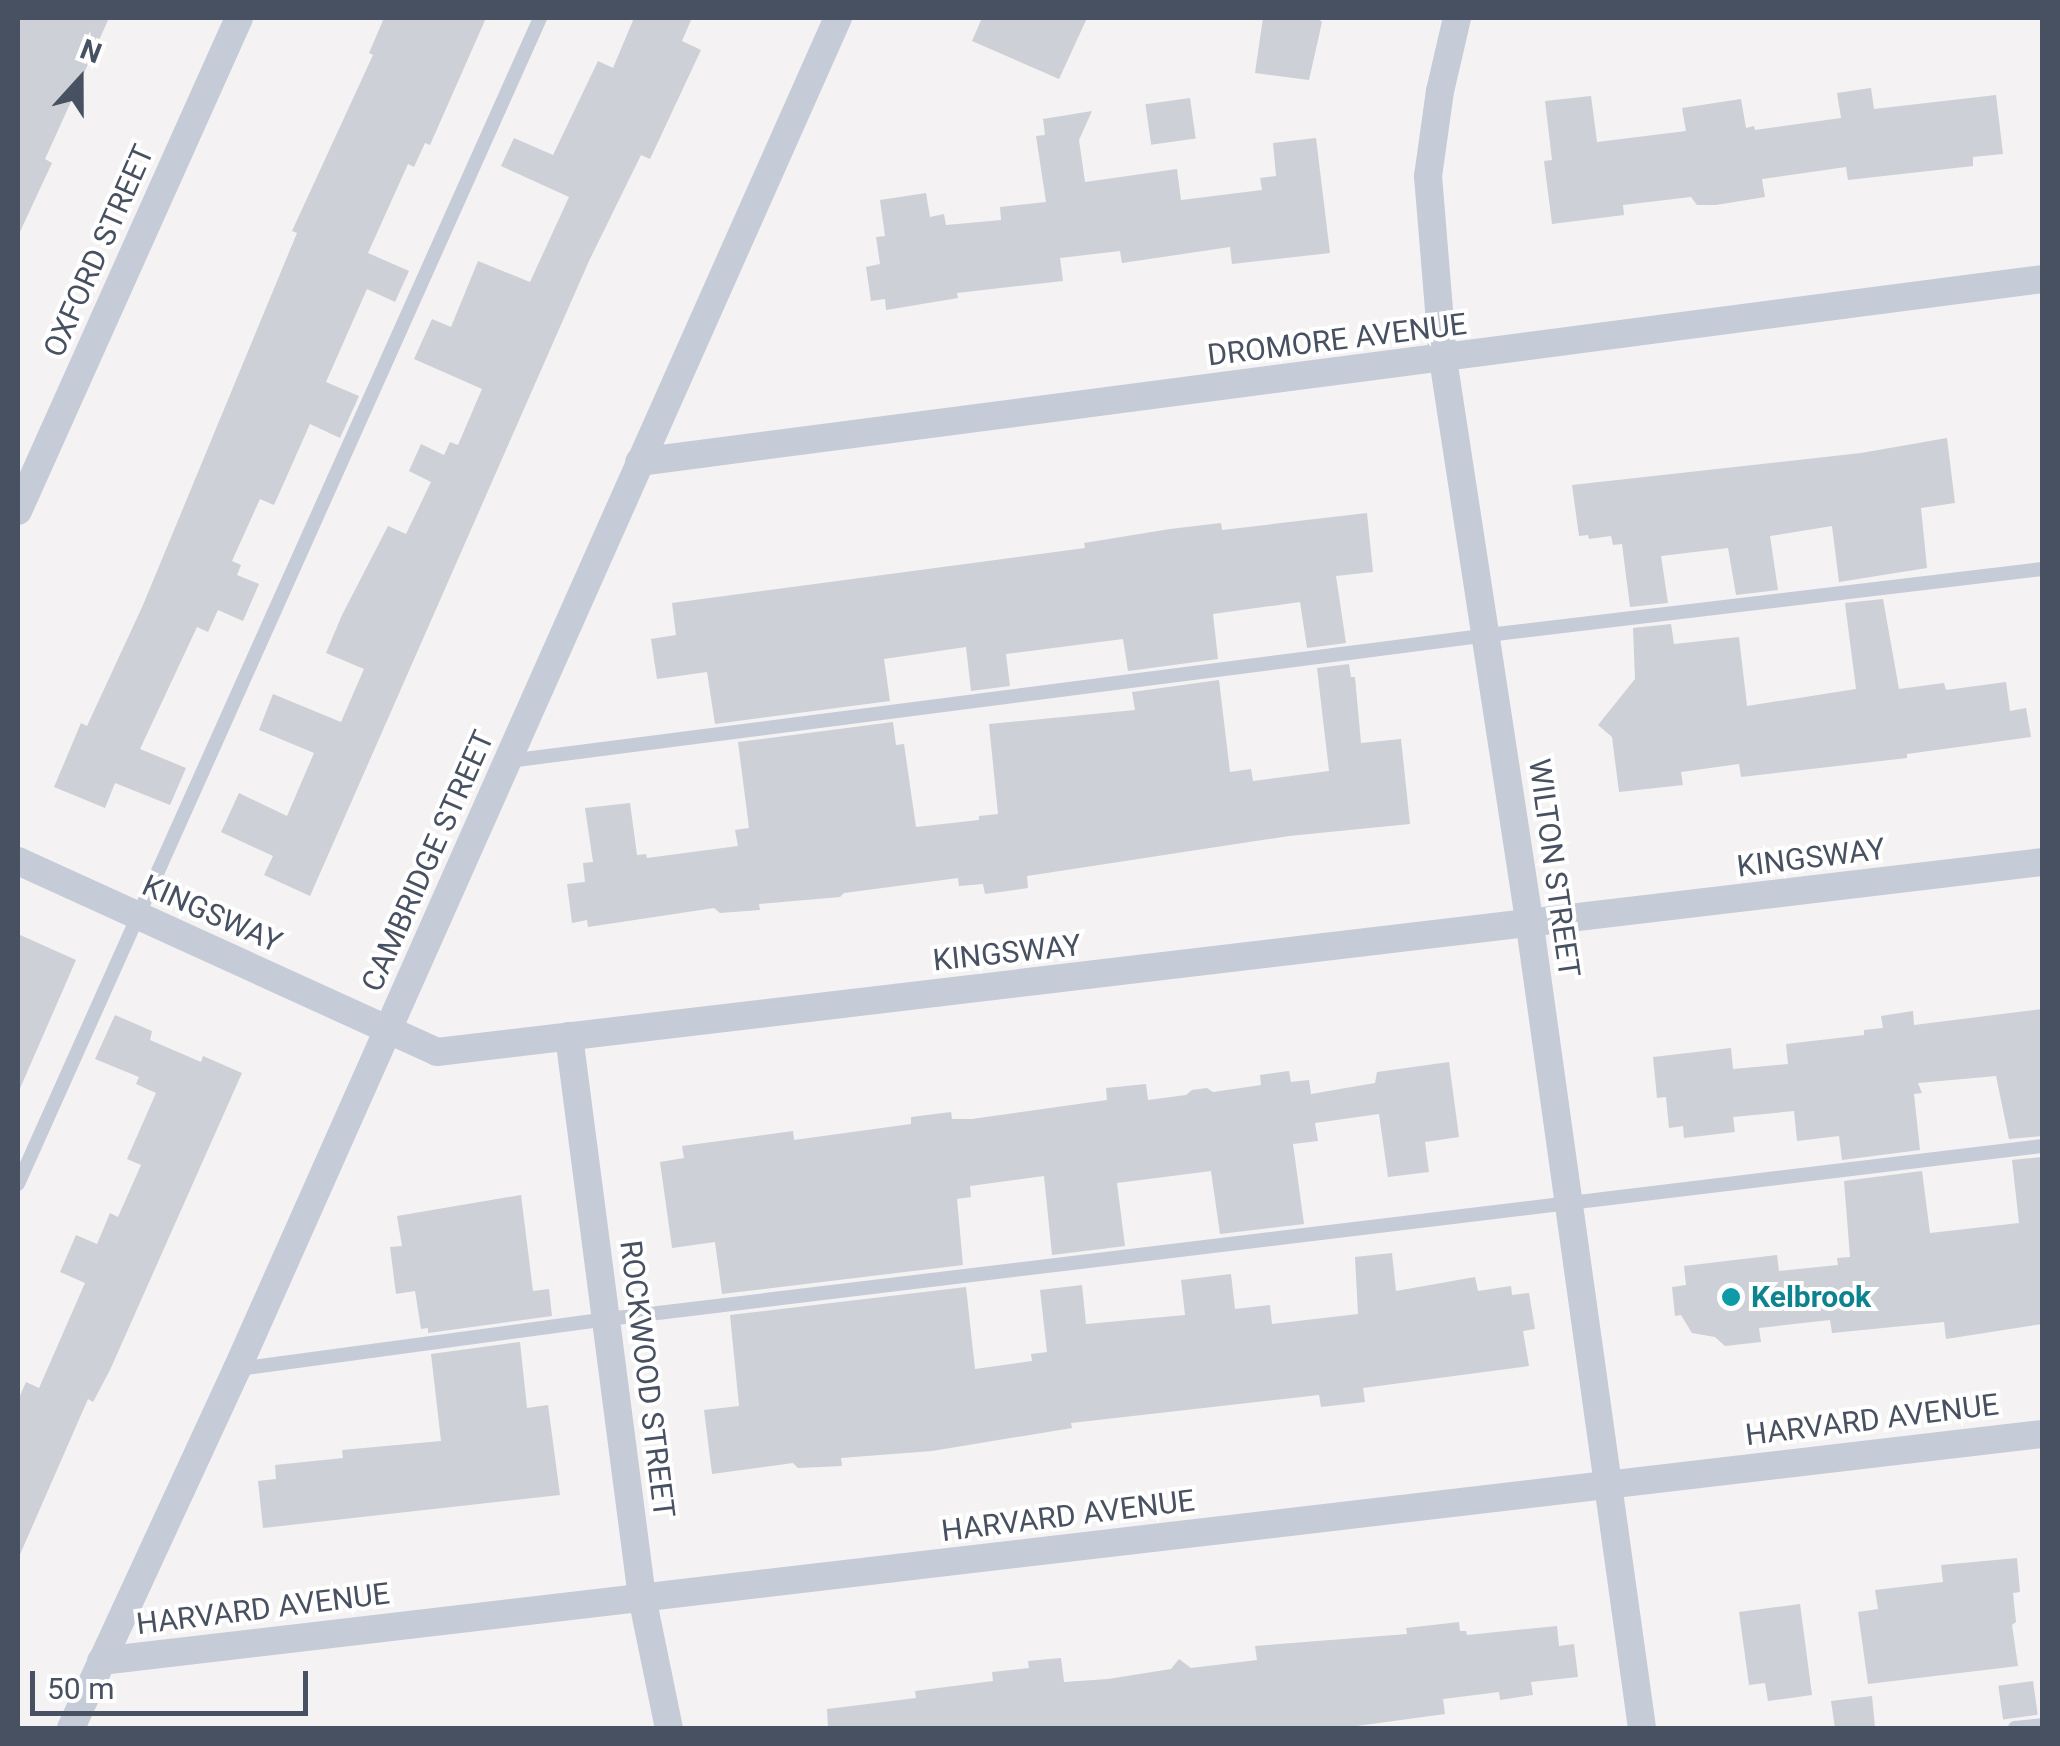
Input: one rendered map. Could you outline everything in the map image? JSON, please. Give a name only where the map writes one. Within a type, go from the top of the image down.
[{"type":"street","name":"OXFORD STREET","points":[[18,511],[239,18]]},
{"type":"street","name":"CAMBRIDGE STREET","points":[[72,1728],[237,1369],[838,18]]},
{"type":"street","name":"WILTON STREET","points":[[1457,18],[1440,91],[1428,176],[1442,360],[1488,635],[1642,1728]]},
{"type":"street","name":"DROMORE AVENUE","points":[[639,462],[2042,279]]},
{"type":"street","name":"KINGSWAY","points":[[18,860],[438,1052],[1530,926],[2042,862]]},
{"type":"street","name":"ROCKWOOD STREET","points":[[569,1036],[642,1597],[669,1728]]},
{"type":"street","name":"HARVARD AVENUE","points":[[101,1662],[2042,1434]]},
{"type":"lane","points":[[18,1184],[540,18]]},
{"type":"lane","points":[[508,761],[1488,635],[2042,570]]},
{"type":"lane","points":[[237,1369],[608,1319],[2042,1146]]},
{"type":"lane","points":[[2014,1728],[2042,1725]]},
{"type":"building","points":[[18,18],[109,18],[45,159],[52,163],[18,236]]},
{"type":"building","points":[[384,18],[486,18],[430,145],[425,143],[414,167],[408,164],[368,253],[409,271],[395,302],[367,289],[326,382],[359,396],[340,438],[310,424],[274,505],[260,499],[232,561],[241,565],[237,575],[259,584],[243,621],[218,610],[208,632],[197,627],[140,749],[186,768],[170,805],[115,783],[105,808],[54,787],[81,723],[87,726],[143,605],[297,233],[292,231],[373,55],[369,53]]},
{"type":"building","points":[[634,18],[692,18],[682,41],[701,50],[650,159],[641,155],[589,261],[310,896],[264,875],[273,856],[221,832],[239,793],[287,816],[314,753],[259,730],[273,694],[341,722],[364,669],[326,653],[342,615],[388,526],[406,534],[431,482],[409,471],[421,444],[444,455],[450,442],[458,445],[482,389],[414,359],[432,319],[451,327],[478,261],[530,282],[569,197],[501,166],[514,138],[553,155],[598,61],[613,68]]},
{"type":"building","points":[[982,18],[1087,18],[1059,79],[972,41]]},
{"type":"building","points":[[1263,18],[1317,18],[1322,22],[1309,80],[1255,73]]},
{"type":"building","points":[[1871,88],[1874,109],[1996,95],[2003,154],[1973,157],[1973,166],[1848,180],[1846,167],[1762,179],[1765,197],[1716,205],[1697,205],[1691,197],[1623,205],[1624,215],[1552,224],[1544,161],[1552,160],[1545,101],[1591,96],[1597,142],[1686,131],[1682,108],[1741,99],[1746,128],[1754,126],[1755,130],[1841,118],[1837,93]]},
{"type":"building","points":[[1190,98],[1196,139],[1151,145],[1145,104]]},
{"type":"building","points":[[1092,111],[1079,140],[1085,182],[1177,169],[1181,200],[1262,190],[1260,178],[1276,176],[1273,143],[1316,138],[1330,253],[1232,264],[1230,247],[1122,263],[1120,251],[1060,258],[1063,281],[957,293],[958,298],[886,310],[885,299],[871,301],[866,267],[880,264],[876,237],[885,236],[880,200],[926,193],[930,217],[944,214],[946,225],[1001,220],[1000,207],[1046,202],[1036,136],[1045,135],[1043,119]]},
{"type":"building","points":[[1947,438],[1955,503],[1921,508],[1927,568],[1839,582],[1832,526],[1770,536],[1778,590],[1736,595],[1728,548],[1661,556],[1668,603],[1630,607],[1622,544],[1613,545],[1611,536],[1579,536],[1572,485],[1861,453]]},
{"type":"building","points":[[1367,513],[1373,572],[1336,576],[1346,643],[1307,648],[1300,602],[1213,614],[1218,659],[1128,671],[1123,639],[1006,654],[1010,686],[971,691],[966,647],[884,659],[890,701],[715,724],[707,672],[657,679],[651,639],[676,635],[672,603],[1085,548],[1084,543],[1170,529],[1221,523],[1222,530]]},
{"type":"building","points":[[1883,599],[1899,689],[1944,683],[1946,690],[2006,682],[2010,711],[2026,708],[2031,737],[1907,754],[1907,758],[1741,777],[1739,764],[1681,772],[1683,785],[1619,792],[1612,737],[1598,725],[1635,679],[1633,628],[1671,624],[1674,644],[1739,637],[1747,706],[1856,689],[1845,603]]},
{"type":"building","points":[[1349,664],[1351,677],[1355,677],[1361,743],[1401,739],[1410,824],[1289,836],[1027,876],[1028,888],[985,894],[983,884],[959,886],[958,878],[844,893],[840,897],[759,904],[760,910],[720,913],[714,908],[588,927],[587,920],[572,923],[567,884],[585,882],[583,863],[593,862],[585,808],[630,803],[637,855],[646,854],[647,858],[738,846],[735,830],[749,828],[738,742],[893,722],[896,745],[904,744],[916,827],[979,820],[979,816],[998,814],[989,724],[1135,710],[1132,692],[1219,680],[1230,772],[1251,769],[1253,781],[1329,771],[1317,668]]},
{"type":"building","points":[[18,934],[76,960],[18,1093]]},
{"type":"building","points":[[2042,1009],[2042,1136],[2009,1139],[1996,1076],[1918,1083],[1922,1093],[1914,1094],[1920,1150],[1842,1160],[1839,1136],[1797,1141],[1794,1111],[1733,1117],[1735,1132],[1684,1138],[1683,1126],[1669,1128],[1666,1097],[1657,1098],[1653,1057],[1731,1048],[1733,1069],[1788,1064],[1786,1044],[1864,1035],[1864,1030],[1883,1028],[1881,1016],[1913,1011],[1914,1025]]},
{"type":"building","points":[[115,1015],[152,1031],[150,1040],[201,1062],[203,1056],[242,1073],[110,1370],[93,1402],[88,1399],[18,1559],[18,1400],[26,1382],[39,1388],[85,1283],[60,1272],[76,1235],[97,1244],[110,1213],[118,1217],[141,1165],[127,1159],[156,1093],[136,1084],[139,1077],[95,1059]]},
{"type":"building","points":[[1449,1062],[1459,1137],[1425,1142],[1429,1172],[1388,1177],[1379,1114],[1315,1123],[1318,1141],[1293,1144],[1304,1224],[1220,1234],[1211,1171],[1117,1183],[1125,1246],[1052,1255],[1044,1176],[970,1186],[971,1197],[957,1199],[963,1265],[722,1294],[715,1242],[672,1248],[660,1162],[684,1158],[682,1146],[793,1131],[794,1140],[911,1124],[911,1117],[951,1112],[952,1119],[972,1119],[1107,1100],[1106,1088],[1146,1084],[1148,1100],[1207,1088],[1213,1092],[1261,1085],[1260,1075],[1289,1071],[1291,1082],[1309,1080],[1311,1094],[1375,1083],[1377,1072]]},
{"type":"building","points":[[2042,1157],[2042,1324],[1946,1339],[1944,1322],[1832,1333],[1830,1320],[1759,1328],[1761,1342],[1725,1346],[1715,1337],[1692,1333],[1681,1315],[1675,1316],[1672,1287],[1686,1285],[1684,1266],[1777,1255],[1779,1271],[1838,1265],[1837,1258],[1850,1257],[1844,1181],[1922,1171],[1930,1233],[2019,1223],[2012,1160]]},
{"type":"building","points":[[521,1195],[533,1291],[549,1289],[552,1316],[428,1333],[428,1328],[421,1329],[415,1291],[396,1294],[390,1247],[402,1246],[397,1216]]},
{"type":"building","points":[[1392,1253],[1396,1291],[1475,1277],[1478,1291],[1511,1286],[1512,1295],[1529,1293],[1535,1329],[1523,1331],[1529,1366],[1363,1388],[1365,1402],[1321,1407],[1319,1395],[1071,1423],[1072,1428],[932,1451],[841,1458],[842,1466],[798,1468],[793,1463],[712,1474],[704,1410],[739,1406],[730,1315],[966,1287],[975,1369],[1032,1361],[1031,1354],[1047,1352],[1040,1290],[1082,1285],[1086,1324],[1185,1315],[1181,1280],[1231,1274],[1235,1309],[1270,1305],[1272,1324],[1358,1314],[1355,1257]]},
{"type":"building","points":[[520,1342],[527,1408],[548,1405],[560,1495],[263,1528],[258,1481],[276,1479],[275,1465],[343,1458],[342,1450],[441,1441],[431,1354]]},
{"type":"building","points":[[2017,1558],[2020,1592],[2013,1593],[2016,1622],[2012,1625],[2018,1666],[1868,1684],[1858,1612],[1878,1609],[1875,1590],[1943,1582],[1941,1565]]},
{"type":"building","points":[[1800,1604],[1812,1695],[1768,1701],[1765,1683],[1749,1685],[1739,1612]]},
{"type":"building","points":[[1459,1622],[1460,1631],[1467,1635],[1557,1626],[1559,1646],[1574,1644],[1578,1677],[1531,1682],[1533,1695],[1500,1700],[1499,1692],[1443,1699],[1445,1714],[1342,1728],[828,1728],[827,1709],[916,1698],[915,1691],[993,1681],[992,1672],[1029,1668],[1028,1661],[1061,1658],[1064,1682],[1108,1679],[1171,1669],[1179,1659],[1191,1668],[1257,1660],[1255,1646],[1407,1634],[1406,1628]]},
{"type":"building","points":[[2033,1681],[2038,1715],[2003,1720],[1998,1686]]},
{"type":"building","points":[[1872,1696],[1875,1728],[1835,1728],[1831,1701]]},
{"type":"place","name":"Kelbrook","points":[[1731,1297]]}]
